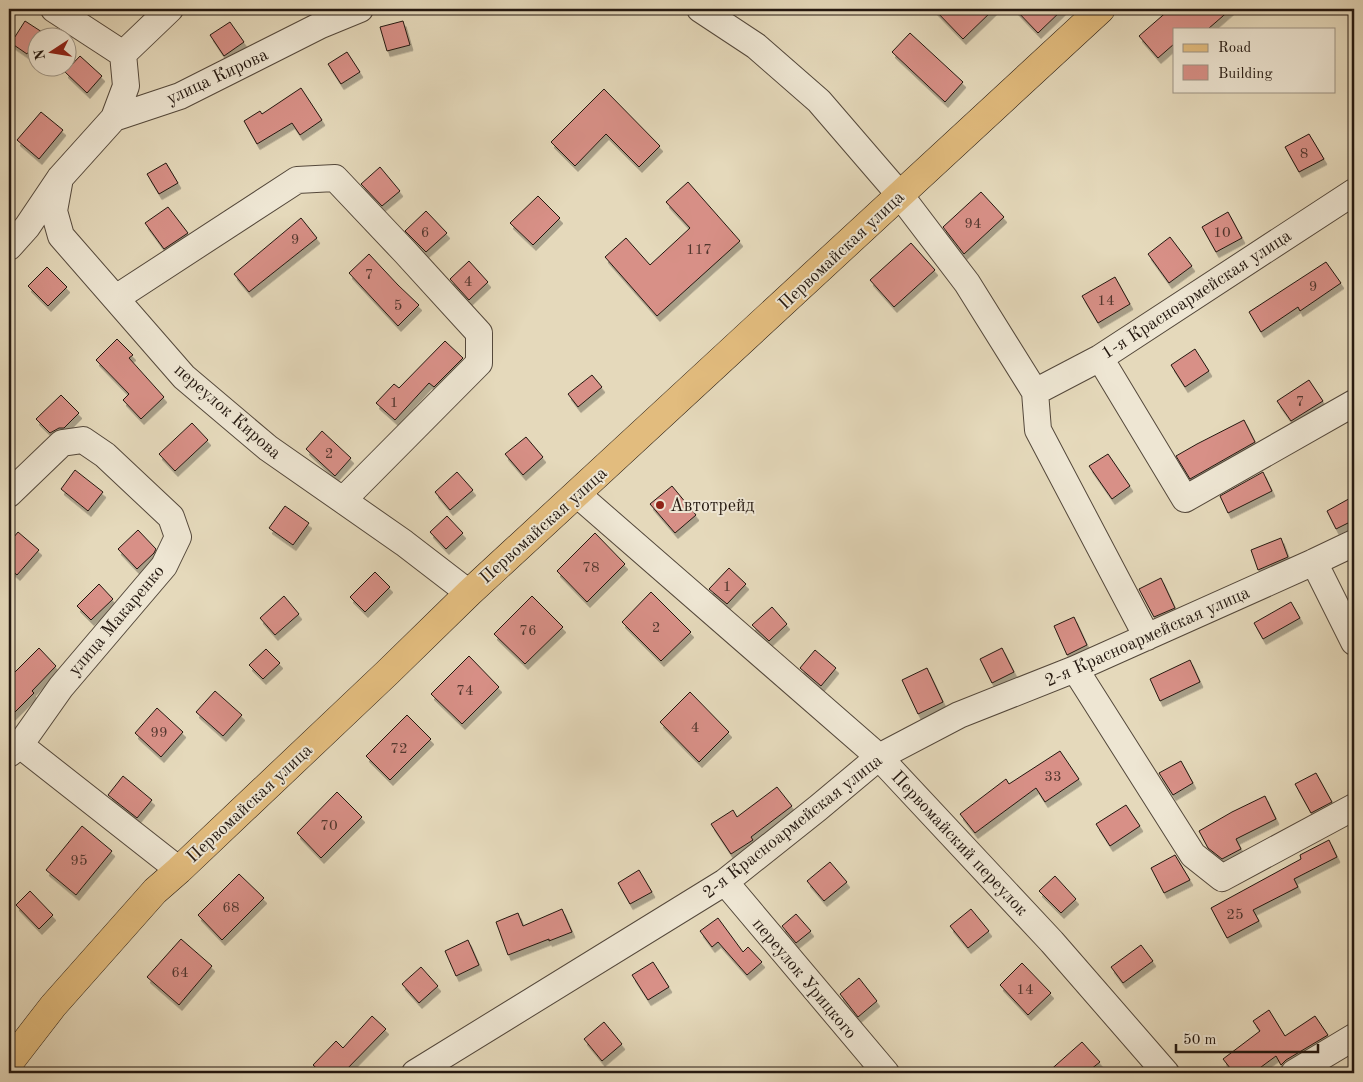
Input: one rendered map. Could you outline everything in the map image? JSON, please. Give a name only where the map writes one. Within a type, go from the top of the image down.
[{"type":"main road","name":"Первомайская улица","points":[[9,1063],[59,998],[155,891],[388,672],[469,593],[1101,9]]},
{"type":"street","points":[[54,9],[123,54]]},
{"type":"street","points":[[123,54],[170,9]]},
{"type":"street","name":"улица Кирова","points":[[9,247],[27,227],[60,178],[114,118],[180,96],[320,25],[360,9]]},
{"type":"street","points":[[700,9],[756,46],[819,101],[900,195],[967,283],[1036,392],[1038,430],[1147,637]]},
{"type":"street","points":[[114,118],[126,86],[123,54]]},
{"type":"street","name":"переулок Кирова","points":[[60,178],[54,211],[61,236],[184,377],[268,448],[404,543],[469,593]]},
{"type":"street","points":[[116,298],[297,180],[335,178],[479,333],[479,363],[343,500]]},
{"type":"street","name":"1-я Красноармейская улица","points":[[1036,392],[1100,358],[1354,192]]},
{"type":"street","points":[[1100,358],[1185,499],[1354,403]]},
{"type":"street","name":"улица Макаренко","points":[[9,494],[62,443],[83,440],[105,455],[171,516],[178,537],[164,566],[61,687],[14,750],[179,870]]},
{"type":"street","name":"Первомайский переулок","points":[[577,494],[879,756],[1052,942],[1166,1073]]},
{"type":"street","name":"2-я Красноармейская улица","points":[[415,1073],[725,882],[818,808],[879,756],[958,715],[1075,669],[1354,543]]},
{"type":"street","points":[[1314,562],[1354,642]]},
{"type":"street","points":[[1075,669],[1193,856],[1222,878],[1354,807]]},
{"type":"street","name":"переулок Урицкого","points":[[725,882],[886,1073]]},
{"type":"street","points":[[1294,1073],[1354,1037]]},
{"type":"building","points":[[934,9],[994,9],[963,39]]},
{"type":"building","points":[[1015,9],[1063,9],[1038,33]]},
{"type":"building","points":[[1170,9],[1231,9],[1209,28],[1173,28],[1173,45],[1158,58],[1139,36]]},
{"type":"building","points":[[25,21],[36,28],[28,28],[27,54],[11,43]]},
{"type":"building","points":[[403,21],[410,45],[387,51],[380,27]]},
{"type":"building","points":[[230,22],[244,42],[224,56],[210,35]]},
{"type":"building","points":[[910,33],[963,82],[945,102],[892,52]]},
{"type":"building","points":[[347,52],[360,72],[341,84],[328,64]]},
{"type":"building","points":[[80,56],[102,76],[87,93],[71,78],[78,78],[78,58]]},
{"type":"building","points":[[301,88],[322,120],[300,135],[292,123],[257,144],[244,121],[260,111],[262,114]]},
{"type":"building","points":[[604,89],[660,146],[639,167],[606,134],[575,166],[551,142]]},
{"type":"building","points":[[41,112],[63,130],[39,159],[17,140]]},
{"type":"building","points":[[1309,134],[1324,159],[1299,172],[1285,147]]},
{"type":"building","points":[[166,163],[178,183],[159,194],[147,174]]},
{"type":"building","points":[[380,167],[400,191],[382,206],[361,184]]},
{"type":"building","points":[[688,182],[740,241],[657,316],[605,257],[626,238],[650,265],[690,228],[666,202]]},
{"type":"building","points":[[981,192],[1004,217],[964,254],[943,227]]},
{"type":"building","points":[[538,196],[560,218],[533,245],[510,223]]},
{"type":"building","points":[[168,207],[188,233],[164,249],[145,223]]},
{"type":"building","points":[[426,211],[447,233],[426,252],[405,231]]},
{"type":"building","points":[[1228,212],[1242,238],[1216,252],[1202,227]]},
{"type":"building","points":[[301,218],[317,238],[249,292],[234,274]]},
{"type":"building","points":[[1170,237],[1192,266],[1169,283],[1148,254]]},
{"type":"building","points":[[911,243],[935,270],[894,307],[870,280]]},
{"type":"building","points":[[369,254],[419,305],[398,326],[349,273]]},
{"type":"building","points":[[469,261],[488,282],[469,300],[450,279]]},
{"type":"building","points":[[1326,262],[1341,283],[1300,311],[1298,307],[1261,332],[1249,312]]},
{"type":"building","points":[[47,267],[67,287],[48,306],[28,286]]},
{"type":"building","points":[[1115,277],[1130,304],[1098,323],[1082,296]]},
{"type":"building","points":[[117,339],[133,355],[129,358],[164,397],[141,419],[123,400],[129,394],[96,360]]},
{"type":"building","points":[[445,341],[463,358],[434,387],[429,383],[395,420],[376,403],[394,384],[399,388]]},
{"type":"building","points":[[1195,349],[1209,371],[1185,387],[1171,365]]},
{"type":"building","points":[[592,375],[602,387],[578,407],[568,394]]},
{"type":"building","points":[[1309,380],[1323,401],[1291,421],[1277,401]]},
{"type":"building","points":[[61,395],[79,413],[64,428],[59,428],[50,433],[36,419]]},
{"type":"building","points":[[1244,420],[1255,442],[1190,479],[1176,456]]},
{"type":"building","points":[[192,423],[208,440],[175,471],[159,454]]},
{"type":"building","points":[[322,431],[351,458],[335,476],[306,449]]},
{"type":"building","points":[[526,437],[543,457],[523,475],[505,454]]},
{"type":"building","points":[[1108,454],[1130,486],[1112,499],[1089,466]]},
{"type":"building","points":[[75,470],[103,492],[88,511],[61,489]]},
{"type":"building","points":[[457,472],[473,490],[450,510],[435,492]]},
{"type":"building","points":[[1263,472],[1272,491],[1228,513],[1220,496]]},
{"type":"building","points":[[672,486],[696,515],[675,533],[650,504]]},
{"type":"building","points":[[1354,496],[1354,520],[1336,529],[1327,511]]},
{"type":"building","points":[[285,506],[309,523],[293,545],[269,528]]},
{"type":"building","points":[[447,516],[463,533],[446,549],[430,532]]},
{"type":"building","points":[[138,530],[156,549],[137,569],[118,549]]},
{"type":"building","points":[[18,532],[39,550],[17,575],[9,568],[9,543]]},
{"type":"building","points":[[595,533],[625,564],[587,602],[557,571]]},
{"type":"building","points":[[1281,538],[1288,557],[1258,570],[1251,550]]},
{"type":"building","points":[[729,568],[746,584],[727,604],[709,589]]},
{"type":"building","points":[[375,572],[390,587],[365,612],[350,597]]},
{"type":"building","points":[[1161,578],[1175,608],[1154,617],[1139,589]]},
{"type":"building","points":[[99,584],[113,599],[91,620],[77,606]]},
{"type":"building","points":[[651,592],[691,632],[661,661],[622,622]]},
{"type":"building","points":[[284,596],[299,614],[275,635],[260,618]]},
{"type":"building","points":[[532,596],[563,627],[525,664],[494,634]]},
{"type":"building","points":[[1291,602],[1300,618],[1263,639],[1254,623]]},
{"type":"building","points":[[772,607],[787,624],[769,641],[752,625]]},
{"type":"building","points":[[1074,617],[1087,645],[1067,655],[1054,626]]},
{"type":"building","points":[[39,648],[56,666],[32,691],[34,693],[9,718],[9,678]]},
{"type":"building","points":[[1002,648],[1014,672],[992,683],[980,659]]},
{"type":"building","points":[[266,649],[280,663],[263,679],[249,665]]},
{"type":"building","points":[[815,650],[836,668],[821,686],[800,668]]},
{"type":"building","points":[[469,656],[499,687],[462,724],[431,694]]},
{"type":"building","points":[[1190,660],[1200,682],[1160,701],[1150,679]]},
{"type":"building","points":[[927,668],[943,702],[918,714],[902,680]]},
{"type":"building","points":[[215,691],[242,715],[223,736],[196,712]]},
{"type":"building","points":[[690,692],[729,732],[699,762],[660,722]]},
{"type":"building","points":[[157,708],[183,732],[161,757],[135,733]]},
{"type":"building","points":[[407,715],[431,739],[390,780],[366,756]]},
{"type":"building","points":[[1060,751],[1079,779],[1045,802],[1036,788],[975,833],[960,814],[1006,779],[1009,784]]},
{"type":"building","points":[[1181,761],[1193,783],[1173,795],[1159,773]]},
{"type":"building","points":[[1316,773],[1332,802],[1311,813],[1295,784]]},
{"type":"building","points":[[123,776],[152,800],[137,818],[108,795]]},
{"type":"building","points":[[777,787],[792,806],[751,837],[753,840],[731,854],[711,824],[733,810],[737,817]]},
{"type":"building","points":[[337,792],[362,817],[321,858],[297,833]]},
{"type":"building","points":[[1265,796],[1276,819],[1236,839],[1241,849],[1222,859],[1208,848],[1199,831]]},
{"type":"building","points":[[1126,805],[1140,826],[1110,846],[1096,824]]},
{"type":"building","points":[[82,826],[112,851],[76,895],[46,870]]},
{"type":"building","points":[[1329,840],[1337,857],[1294,879],[1298,887],[1253,910],[1259,921],[1227,938],[1211,908],[1301,859],[1300,855]]},
{"type":"building","points":[[1175,855],[1190,880],[1164,893],[1151,868]]},
{"type":"building","points":[[830,862],[847,882],[824,901],[807,881]]},
{"type":"building","points":[[639,870],[652,892],[630,904],[618,883]]},
{"type":"building","points":[[239,874],[264,898],[222,940],[198,915]]},
{"type":"building","points":[[1055,876],[1076,899],[1061,913],[1039,891]]},
{"type":"building","points":[[30,891],[53,915],[39,929],[16,905]]},
{"type":"building","points":[[562,909],[572,932],[508,955],[496,922],[518,913],[523,926]]},
{"type":"building","points":[[971,909],[989,931],[968,948],[950,926]]},
{"type":"building","points":[[796,914],[811,931],[796,943],[782,926]]},
{"type":"building","points":[[718,918],[743,952],[748,947],[762,962],[747,975],[718,942],[712,947],[700,931]]},
{"type":"building","points":[[181,939],[212,966],[179,1005],[147,977]]},
{"type":"building","points":[[468,940],[479,965],[456,976],[445,951]]},
{"type":"building","points":[[1141,945],[1153,961],[1123,983],[1111,967]]},
{"type":"building","points":[[653,962],[669,987],[648,1000],[632,975]]},
{"type":"building","points":[[1022,963],[1051,993],[1028,1015],[1000,985]]},
{"type":"building","points":[[421,967],[438,986],[419,1003],[402,984]]},
{"type":"building","points":[[859,978],[877,1001],[858,1017],[840,994]]},
{"type":"building","points":[[1269,1010],[1285,1036],[1315,1016],[1328,1035],[1286,1060],[1281,1065],[1276,1056],[1253,1073],[1234,1073],[1223,1059],[1260,1031],[1253,1021]]},
{"type":"building","points":[[372,1016],[386,1029],[343,1073],[322,1073],[313,1065],[336,1041],[343,1048]]},
{"type":"building","points":[[604,1022],[622,1044],[602,1061],[584,1039]]},
{"type":"building","points":[[1082,1042],[1100,1062],[1086,1073],[1047,1073]]},
{"type":"place","name":"Автотрейд","points":[[660,505]]}]
